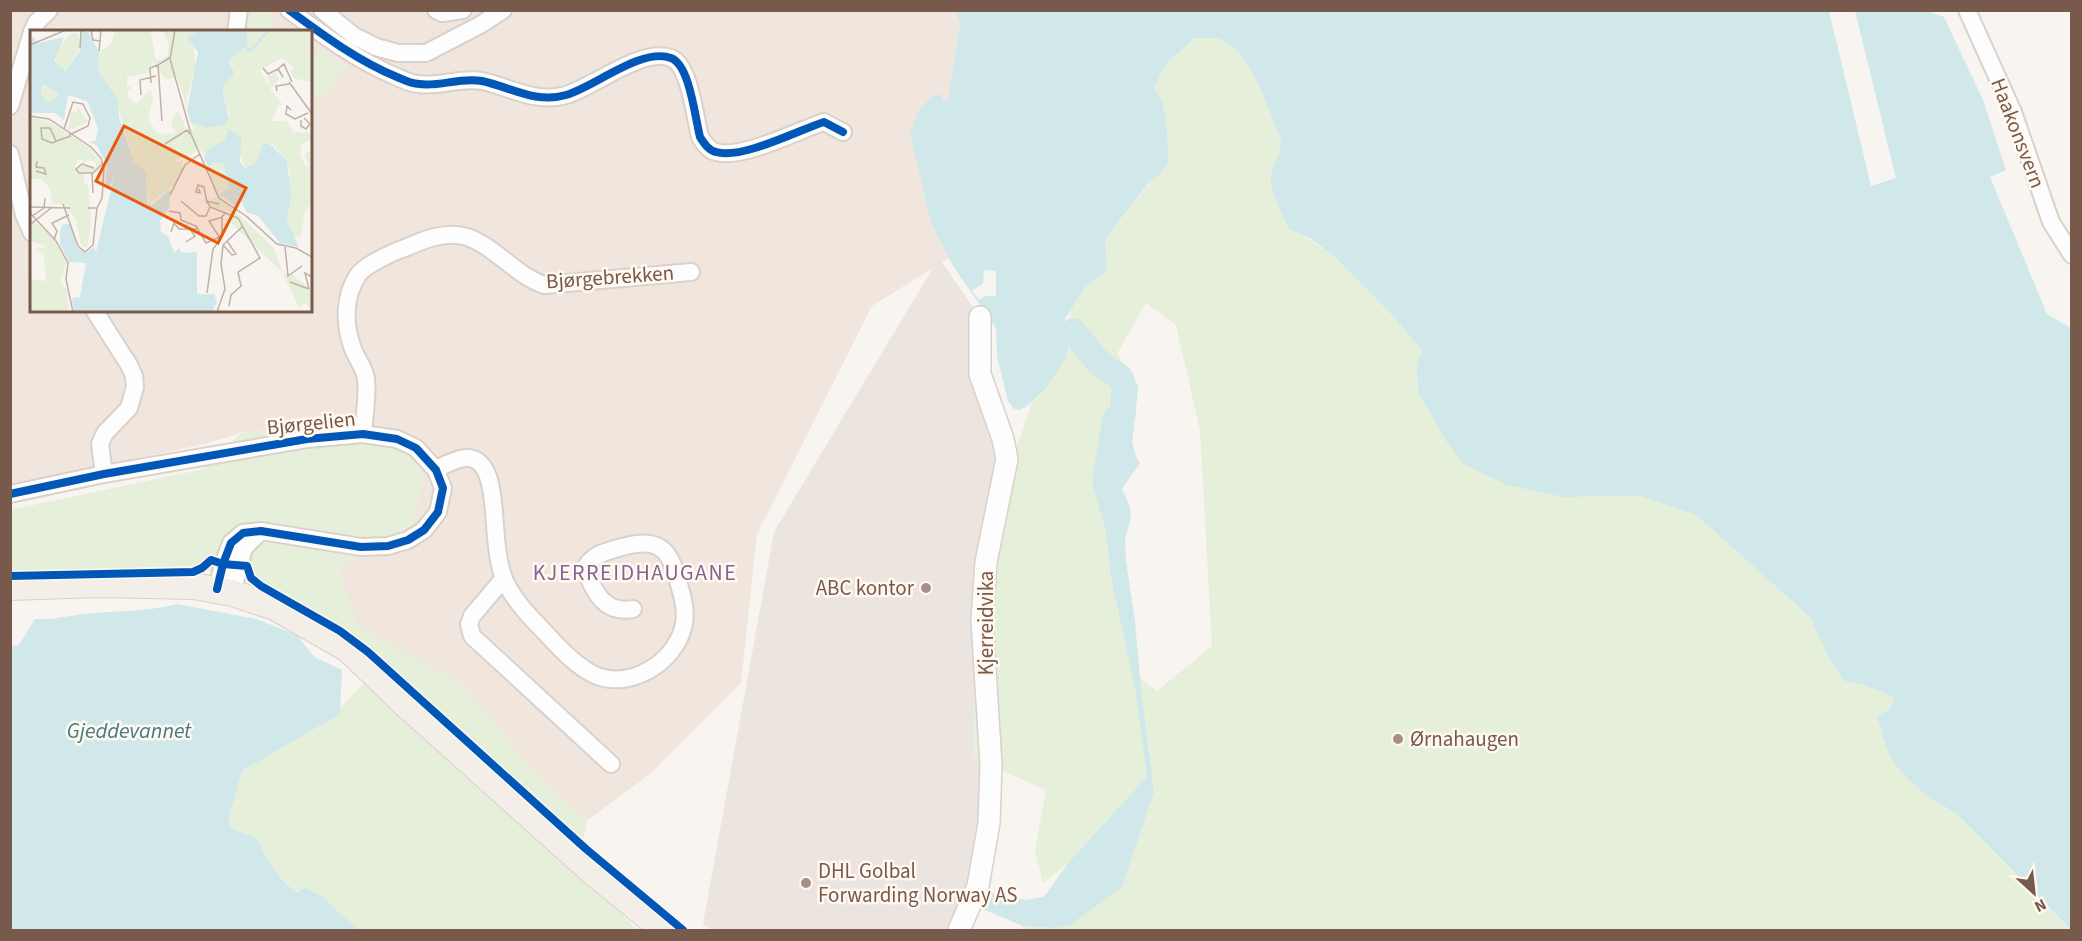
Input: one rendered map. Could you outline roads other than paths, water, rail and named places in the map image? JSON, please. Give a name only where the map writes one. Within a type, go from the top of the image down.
[{"type":"main road","points":[[10,587],[99,584],[194,586],[225,591],[275,607],[348,649],[402,701],[594,873],[664,930]]},
{"type":"street","points":[[33,30],[36,23],[49,10]]},
{"type":"street","points":[[236,30],[239,10]]},
{"type":"street","points":[[289,10],[362,61],[416,84],[436,85],[464,79],[482,81],[534,97],[549,98],[579,91],[647,58],[668,57],[677,61],[684,70],[700,137],[714,152],[736,152],[780,140],[824,122],[843,132]]},
{"type":"street","points":[[322,10],[354,36],[376,47],[398,53],[426,53],[480,26],[503,10]]},
{"type":"street","points":[[436,10],[442,13],[462,10]]},
{"type":"street","name":"Haakonsvern","points":[[1967,10],[2013,112],[2051,222],[2072,255]]},
{"type":"street","points":[[10,106],[30,39]]},
{"type":"street","points":[[10,154],[24,215],[30,228]]},
{"type":"street","name":"Bjørgebrekken","points":[[363,434],[366,378],[352,347],[347,328],[346,315],[349,297],[359,274],[402,249],[439,236],[464,236],[484,244],[532,281],[544,285],[691,272]]},
{"type":"street","points":[[95,312],[129,365],[134,376],[135,387],[129,408],[105,433],[100,444],[104,474]]},
{"type":"street","name":"Kjerreidvika","points":[[959,930],[978,886],[989,823],[991,765],[982,620],[986,562],[1007,459],[1003,439],[981,374],[980,317]]},
{"type":"street","name":"Bjørgelien","points":[[10,494],[104,474],[307,439],[363,434],[397,439],[416,448],[436,470]]},
{"type":"street","points":[[225,591],[223,564],[231,543],[243,533],[261,531],[361,547],[388,546],[408,540],[424,530],[438,512],[443,488],[436,470],[444,463],[465,458],[473,459],[483,466],[491,487],[497,543],[504,578],[515,598],[529,616],[578,665],[600,677],[627,678],[641,675],[672,651],[684,626],[685,611],[674,566],[668,554],[658,546],[647,543],[624,546],[588,561],[585,569],[599,598],[622,611],[633,609]]},
{"type":"street","points":[[504,578],[472,616],[469,624],[472,636],[611,764]]},
{"type":"water","points":[[956,11],[1829,11],[1871,186],[1896,178],[1855,11],[1927,11],[1944,17],[1983,100],[2006,170],[1990,177],[2047,314],[2071,328],[2071,930],[1956,813],[1928,796],[1894,762],[1877,716],[1890,709],[1894,700],[1892,696],[1861,684],[1844,681],[1826,652],[1810,617],[1696,515],[1641,496],[1563,497],[1507,485],[1463,464],[1446,441],[1418,392],[1417,364],[1422,352],[1419,347],[1394,317],[1336,258],[1311,239],[1288,227],[1271,183],[1281,141],[1251,70],[1233,47],[1222,40],[1194,38],[1165,65],[1154,89],[1162,102],[1169,162],[1160,174],[1150,181],[1105,239],[1107,270],[1085,287],[1062,324],[1073,331],[1065,360],[1045,389],[1026,407],[1019,410],[1014,409],[1008,401],[997,357],[996,328],[953,266],[931,223],[910,134],[918,112],[932,95],[942,95],[942,101],[948,101],[960,23]]},
{"type":"water","points":[[1114,407],[1124,411],[1136,457],[1140,463],[1122,489],[1129,504],[1131,517],[1125,540],[1126,561],[1154,792],[1122,887],[1070,925],[1056,928],[1023,926],[978,907],[983,891],[1026,900],[1044,897],[1068,863],[1147,777],[1135,689],[1111,578],[1105,528],[1092,482],[1102,419],[1106,409]]},
{"type":"water","name":"Gjeddevannet","points":[[177,604],[256,619],[297,635],[314,657],[342,670],[340,714],[242,771],[228,821],[232,829],[256,838],[274,868],[291,888],[298,892],[306,888],[323,897],[358,930],[11,930],[11,646],[19,645],[35,619],[152,609]]},
{"type":"waterway","points":[[1073,331],[1099,363],[1120,377],[1125,389],[1119,444]]},
{"type":"place","name":"ABC kontor","points":[[926,588]]},
{"type":"place","name":"Ørnahaugen","points":[[1398,739]]},
{"type":"place","name":"DHL Golbal Forwarding Norway AS","points":[[806,883]]},
{"type":"district","name":"KJERREIDHAUGANE","points":[[635,573]]}]
